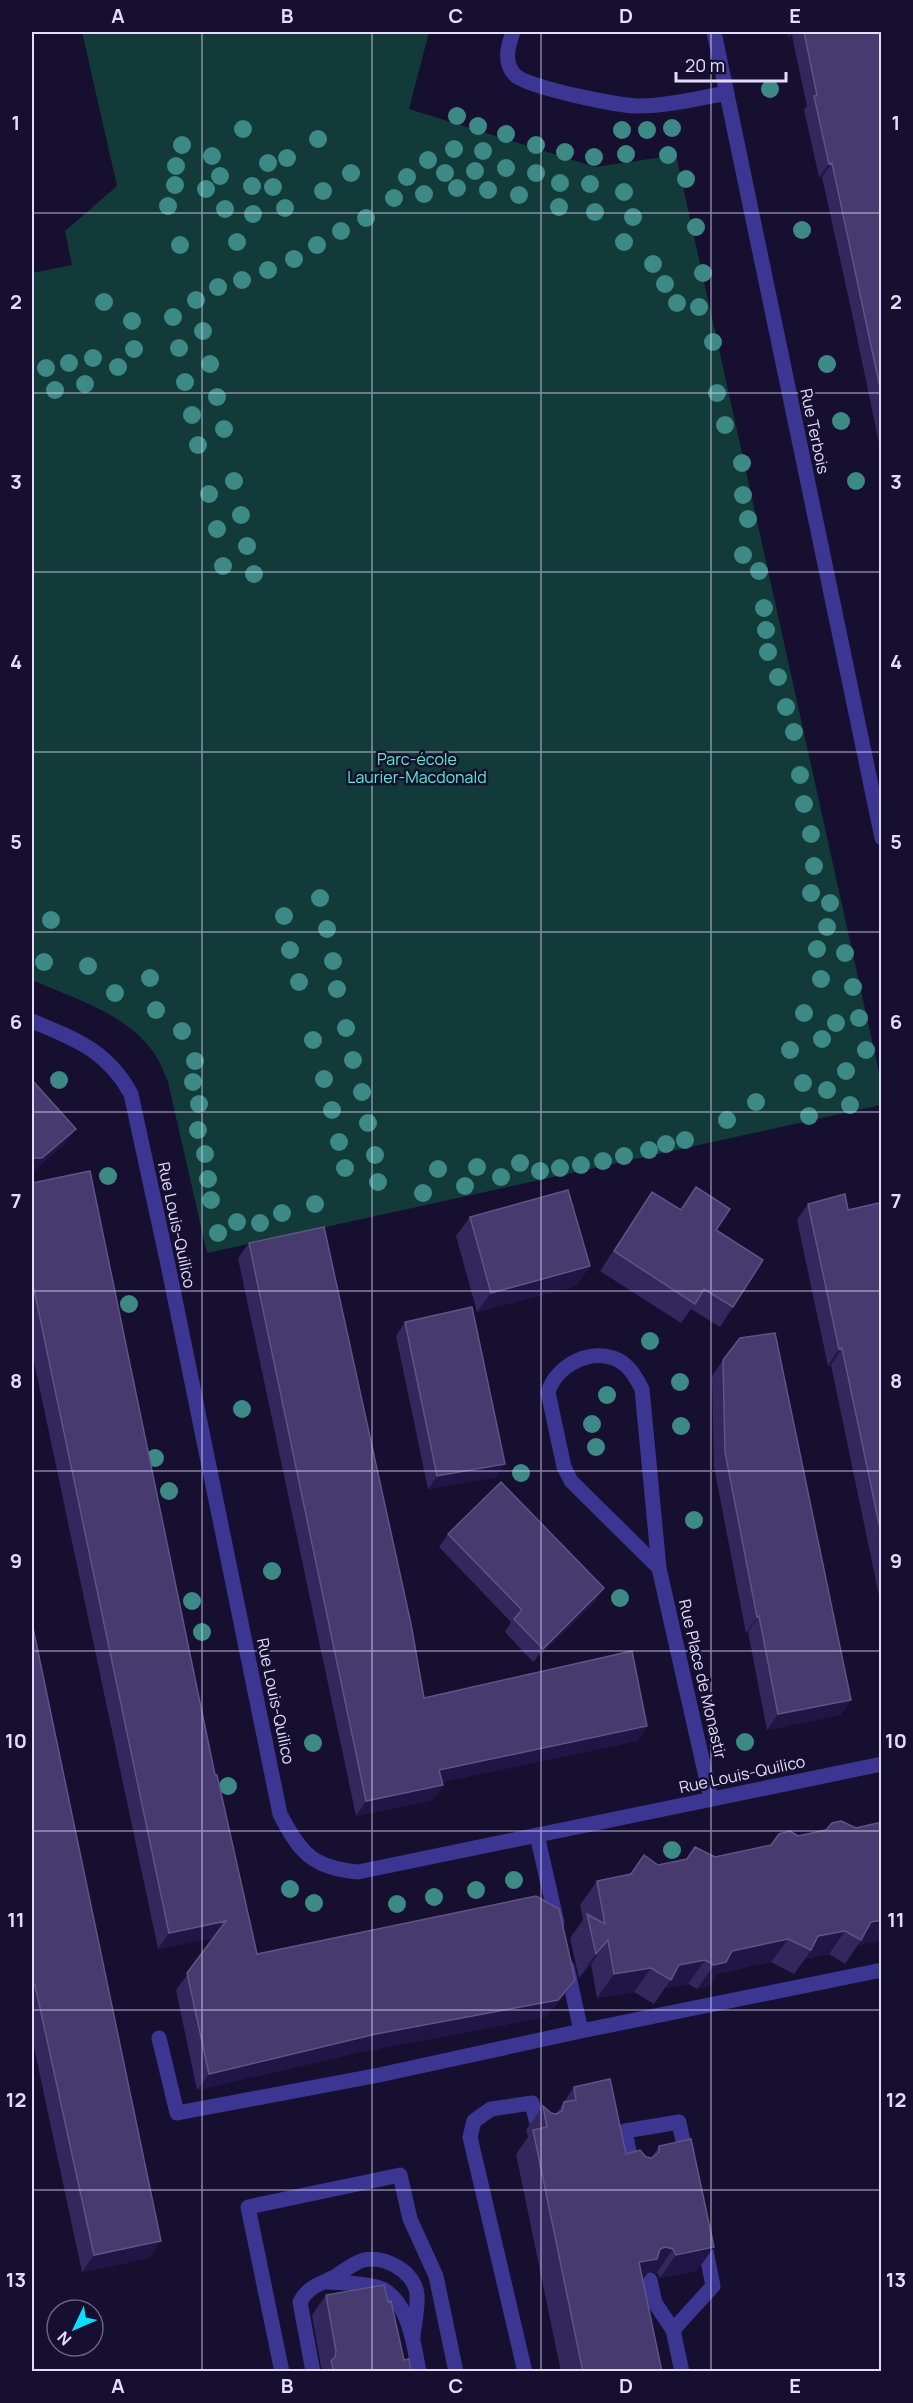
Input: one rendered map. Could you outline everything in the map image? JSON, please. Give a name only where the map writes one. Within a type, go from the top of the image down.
[{"type":"street","points":[[513,32],[508,48],[508,63],[515,75],[534,84],[623,106],[642,106],[727,93]]},
{"type":"street","name":"Rue Terbois","points":[[714,32],[882,838]]},
{"type":"street","name":"Rue Louis-Quilico","points":[[32,1021],[93,1050],[109,1062],[131,1094],[280,1814],[292,1837],[310,1857],[332,1869],[358,1872],[882,1764]]},
{"type":"street","name":"Rue Place de Monastir","points":[[659,1568],[584,1496],[571,1481],[564,1467],[549,1392],[552,1380],[564,1368],[579,1360],[599,1357],[617,1360],[631,1370],[642,1389],[659,1568],[711,1799]]},
{"type":"street","points":[[537,1835],[581,2031]]},
{"type":"street","points":[[159,2038],[177,2113],[379,2075],[882,1970]]},
{"type":"street","points":[[525,2372],[470,2137],[474,2121],[491,2109],[532,2103],[538,2128]]},
{"type":"street","points":[[633,2172],[626,2131],[679,2122],[691,2180]]},
{"type":"street","points":[[282,2372],[248,2207],[400,2175],[410,2218],[436,2276],[456,2372]]},
{"type":"street","points":[[673,2330],[713,2286],[698,2215]]},
{"type":"street","points":[[313,2372],[300,2313],[300,2302],[304,2293],[364,2260],[383,2260],[402,2269],[413,2283],[417,2295],[413,2337]]},
{"type":"street","points":[[650,2280],[655,2303],[673,2330],[682,2372]]},
{"type":"street","points":[[326,2282],[377,2287],[399,2302],[413,2337],[419,2372]]},
{"type":"green space","name":"Parc-école Laurier-Macdonald","points":[[82,32],[429,32],[409,109],[595,167],[676,155],[881,1081],[881,1105],[207,1253],[168,1082],[156,1056],[145,1041],[131,1029],[100,1009],[32,980],[32,273],[72,265],[65,231],[117,186]]},
{"type":"building","points":[[804,32],[882,32],[882,397],[832,163],[829,164],[814,96],[817,95]]},
{"type":"building","points":[[32,1080],[76,1129],[42,1158],[32,1158]]},
{"type":"building","points":[[90,1171],[215,1775],[217,1775],[257,1954],[536,1896],[559,1909],[575,1980],[558,2000],[376,2034],[209,2074],[187,1973],[226,1921],[169,1933],[32,1280],[32,1183]]},
{"type":"building","points":[[696,1187],[730,1209],[716,1230],[763,1260],[733,1307],[704,1289],[695,1304],[614,1251],[652,1192],[681,1210]]},
{"type":"building","points":[[568,1190],[590,1266],[491,1293],[470,1217]]},
{"type":"building","points":[[845,1194],[848,1210],[879,1203],[882,1213],[882,1538],[842,1348],[839,1349],[808,1204]]},
{"type":"building","points":[[324,1227],[411,1624],[424,1698],[632,1651],[647,1726],[439,1770],[443,1785],[366,1801],[249,1243]]},
{"type":"building","points":[[472,1307],[505,1464],[437,1476],[405,1322]]},
{"type":"building","points":[[775,1333],[851,1700],[778,1714],[725,1452],[723,1360],[740,1338]]},
{"type":"building","points":[[501,1482],[604,1588],[543,1649],[514,1619],[522,1610],[448,1534]]},
{"type":"building","points":[[32,1623],[161,2241],[94,2255],[32,1978]]},
{"type":"building","points":[[841,1821],[856,1828],[882,1822],[882,1920],[871,1922],[861,1940],[845,1931],[818,1936],[811,1950],[788,1939],[732,1951],[726,1962],[714,1965],[705,1960],[679,1965],[671,1980],[651,1968],[614,1974],[608,1940],[596,1954],[587,1914],[605,1924],[597,1881],[631,1874],[644,1855],[658,1865],[687,1859],[695,1847],[715,1857],[771,1845],[779,1834],[790,1831],[798,1836],[826,1830],[832,1823]]},
{"type":"building","points":[[610,2079],[626,2154],[640,2150],[646,2157],[652,2158],[659,2152],[659,2146],[691,2139],[714,2247],[676,2255],[673,2249],[665,2247],[660,2249],[657,2259],[639,2262],[662,2372],[583,2372],[533,2130],[547,2127],[543,2106],[556,2114],[562,2111],[564,2102],[576,2100],[574,2087]]},
{"type":"building","points":[[384,2285],[388,2302],[391,2301],[404,2360],[409,2359],[411,2372],[334,2372],[331,2361],[336,2351],[326,2295]]}]
